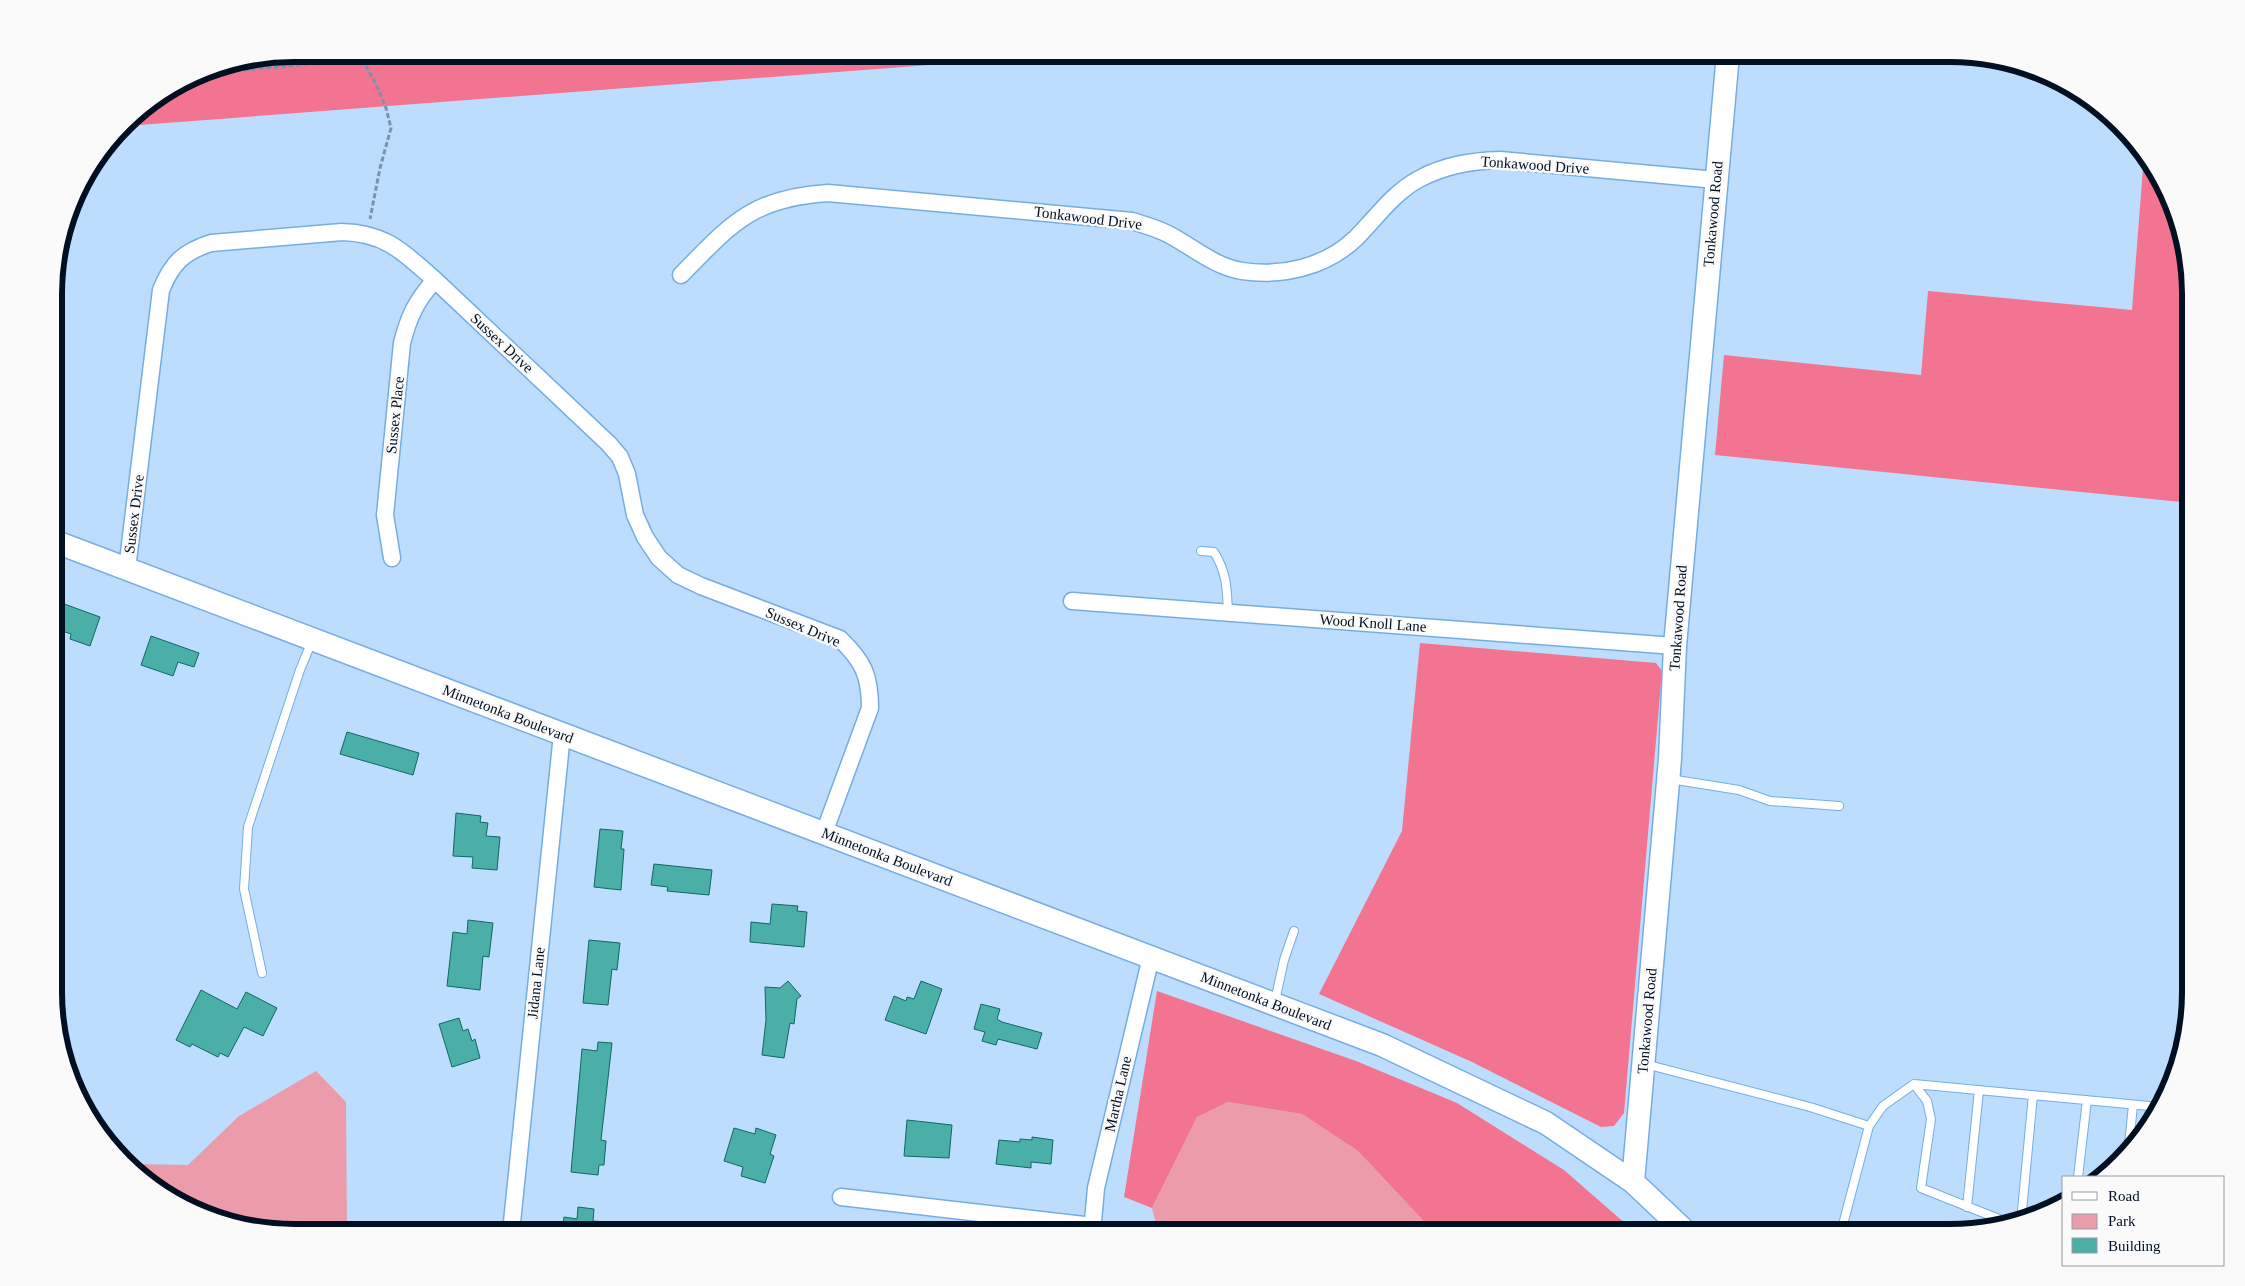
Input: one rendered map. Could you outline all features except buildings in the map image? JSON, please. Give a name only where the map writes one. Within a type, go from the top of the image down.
[{"type":"main road","name":"Tonkawood Road","points":[[1633,1182],[1668,778],[1675,646],[1727,62]]},
{"type":"main road","name":"Minnetonka Boulevard","points":[[62,544],[1382,1045],[1546,1123],[1633,1182],[1678,1224]]},
{"type":"street","name":"Tonkawood Drive","points":[[681,275],[719,236],[743,216],[769,203],[798,195],[828,193],[1132,221],[1152,226],[1212,262],[1241,271],[1271,273],[1302,269],[1330,257],[1354,240],[1395,196],[1418,179],[1444,167],[1500,160],[1716,180]]},
{"type":"street","name":"Sussex Drive","points":[[127,569],[161,290],[168,273],[179,259],[193,248],[210,243],[342,232],[376,236],[393,245],[435,280],[609,444],[620,458],[627,474],[635,515],[644,537],[659,558],[678,575],[700,586],[840,639],[854,652],[866,670],[870,688],[870,708],[824,833]]},
{"type":"street","name":"Sussex Place","points":[[392,558],[385,515],[402,343],[408,319],[420,296],[435,280]]},
{"type":"street","name":"Wood Knoll Lane","points":[[1072,601],[1675,646]]},
{"type":"street","name":"Jidana Lane","points":[[511,1224],[562,734]]},
{"type":"street","name":"Martha Lane","points":[[1092,1224],[1096,1188],[1151,957]]},
{"type":"street","points":[[841,1197],[1053,1224]]},
{"type":"lane","points":[[1201,551],[1214,552],[1223,566],[1228,612]]},
{"type":"lane","points":[[262,973],[244,889],[248,827],[300,670],[313,640]]},
{"type":"lane","points":[[1668,778],[1739,790],[1770,801],[1839,806]]},
{"type":"lane","points":[[1274,1004],[1284,960],[1294,930]]},
{"type":"lane","points":[[1643,1063],[1810,1107],[1869,1126]]},
{"type":"lane","points":[[1914,1084],[1927,1101],[1931,1119],[1921,1188],[1998,1219]]},
{"type":"lane","points":[[1843,1224],[1869,1126],[1883,1106],[1914,1084],[2152,1106]]},
{"type":"lane","points":[[1967,1207],[1979,1090]]},
{"type":"lane","points":[[2022,1212],[2033,1095]]},
{"type":"lane","points":[[2078,1176],[2087,1100]]},
{"type":"lane","points":[[2129,1139],[2133,1104]]},
{"type":"path","points":[[231,71],[339,62]]},
{"type":"path","points":[[363,62],[383,101],[391,128],[380,168],[368,234]]},
{"type":"green space","points":[[316,1071],[346,1102],[347,1224],[264,1222],[235,1216],[192,1200],[153,1176],[140,1164],[188,1165],[239,1116]]},
{"type":"green space","points":[[1228,1102],[1302,1114],[1358,1151],[1426,1224],[1156,1224],[1152,1208],[1197,1117]]},
{"type":"shaded area","points":[[295,62],[970,62],[137,125],[153,110],[192,86],[235,70],[264,64]]},
{"type":"shaded area","points":[[2143,166],[2165,206],[2175,235],[2181,264],[2182,502],[1715,455],[1724,355],[1921,375],[1928,291],[2132,310]]},
{"type":"shaded area","points":[[1420,643],[1656,663],[1662,671],[1624,1113],[1614,1126],[1601,1127],[1472,1062],[1319,994],[1402,831]]},
{"type":"shaded area","points":[[1157,991],[1356,1061],[1457,1103],[1564,1170],[1626,1224],[1426,1224],[1358,1151],[1302,1114],[1228,1102],[1197,1117],[1152,1208],[1124,1197]]}]
